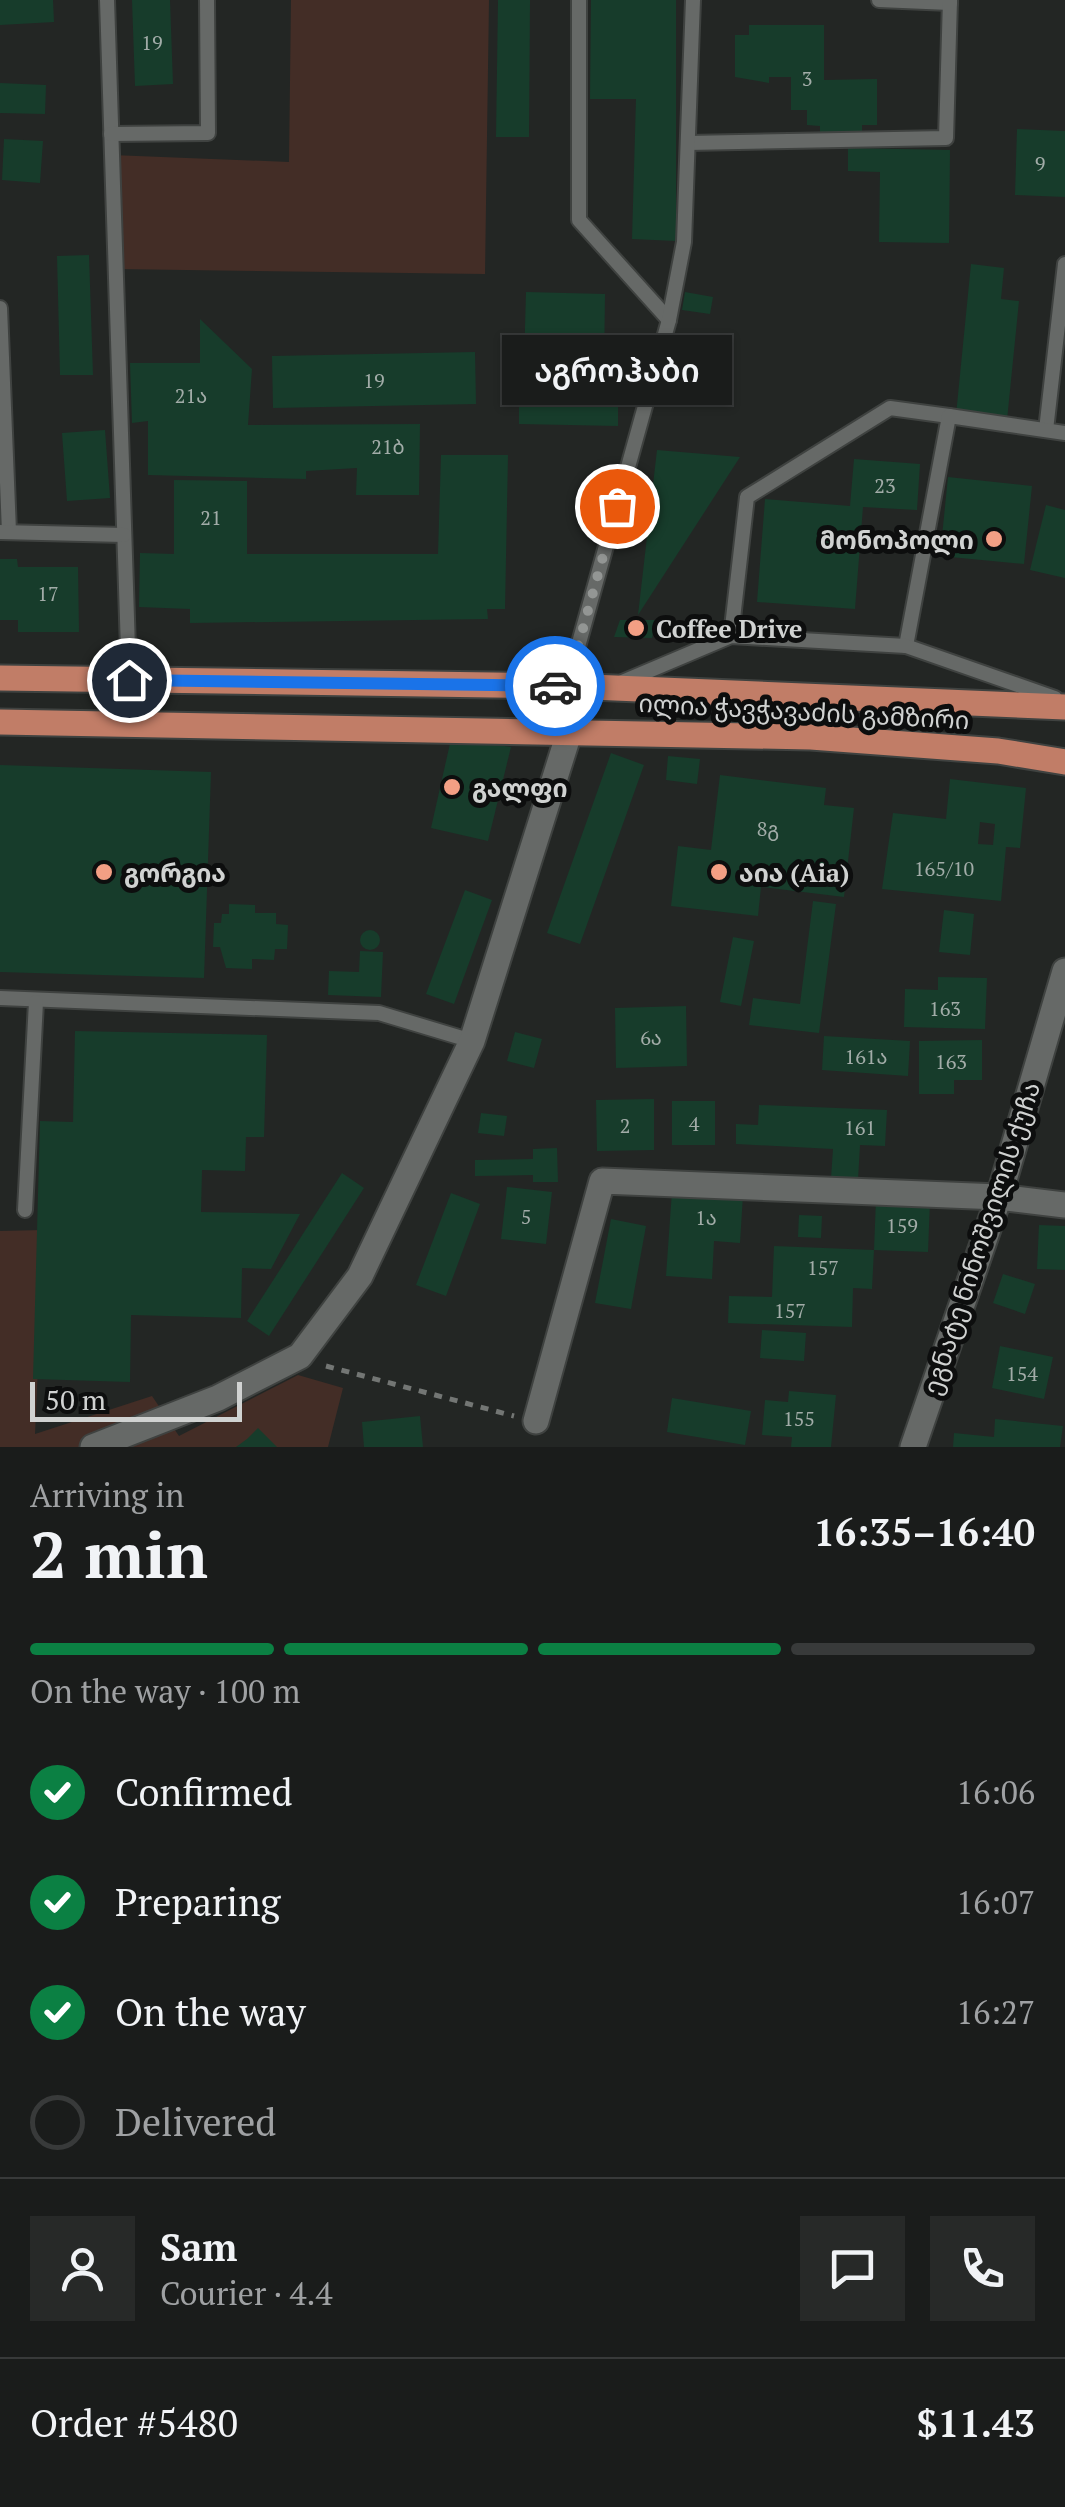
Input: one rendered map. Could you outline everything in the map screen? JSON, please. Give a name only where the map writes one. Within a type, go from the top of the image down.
[{"type":"main road","name":"ილია ჭავჭავაძის გამზირი","points":[[0,678],[567,686],[1065,704]]},
{"type":"main road","name":"ილია ჭავჭავაძის გამზირი","points":[[0,722],[811,737],[998,751],[1065,762]]},
{"type":"street","points":[[92,1447],[218,1398],[300,1356],[360,1276],[472,1041],[570,730]]},
{"type":"street","name":"ეგნატე ნინოშვილის ქუჩა","points":[[913,1447],[999,1197],[1065,971]]},
{"type":"street","points":[[536,1421],[602,1181],[999,1197],[1065,1205]]},
{"type":"lane","points":[[107,0],[129,680]]},
{"type":"lane","points":[[111,134],[208,133],[208,0]]},
{"type":"lane","points":[[580,0],[579,220],[669,320]]},
{"type":"lane","points":[[567,686],[669,320],[684,242],[693,0]]},
{"type":"lane","points":[[688,144],[946,138],[950,1],[879,0]]},
{"type":"lane","points":[[1046,430],[1065,264]]},
{"type":"lane","points":[[0,308],[4,532],[124,536]]},
{"type":"lane","points":[[731,636],[747,497],[890,408],[1065,433]]},
{"type":"lane","points":[[906,646],[949,416]]},
{"type":"lane","points":[[610,688],[731,636],[906,646],[1065,704]]},
{"type":"lane","points":[[0,998],[379,1013],[472,1041]]},
{"type":"lane","points":[[25,1210],[36,1002]]},
{"type":"path","points":[[300,1356],[366,1379],[536,1421]]},
{"type":"shaded area","points":[[291,0],[489,0],[485,274],[115,269],[112,155],[289,162]]},
{"type":"shaded area","points":[[44,1230],[35,1434],[152,1396],[179,1436],[298,1375],[343,1388],[328,1447],[0,1447],[0,1231]]},
{"type":"building","points":[[0,0],[53,0],[54,22],[0,25]]},
{"type":"building","points":[[132,0],[170,0],[173,84],[135,86]]},
{"type":"building","points":[[498,0],[530,0],[529,137],[496,137]]},
{"type":"building","points":[[591,0],[676,0],[676,241],[632,239],[636,99],[590,99]]},
{"type":"building","points":[[749,25],[824,25],[824,80],[877,79],[877,125],[862,125],[862,133],[820,134],[820,126],[807,125],[807,110],[791,110],[791,77],[769,77],[769,83],[735,77],[735,35],[749,35]]},
{"type":"building","points":[[0,83],[46,85],[45,114],[0,113]]},
{"type":"building","points":[[1017,129],[1065,131],[1065,197],[1015,195]]},
{"type":"building","points":[[4,139],[43,141],[40,183],[2,180]]},
{"type":"building","points":[[848,148],[950,150],[949,243],[879,242],[880,172],[848,171]]},
{"type":"building","points":[[89,255],[93,375],[60,375],[57,256]]},
{"type":"building","points":[[971,264],[1004,268],[1001,299],[1019,301],[1006,430],[955,425]]},
{"type":"building","points":[[526,292],[605,294],[604,366],[524,364]]},
{"type":"building","points":[[685,292],[713,297],[710,314],[682,310]]},
{"type":"building","points":[[200,319],[252,369],[248,425],[420,424],[419,495],[356,495],[357,468],[306,471],[306,479],[148,475],[148,421],[132,423],[130,363],[200,363]]},
{"type":"building","points":[[475,352],[476,404],[273,408],[272,356]]},
{"type":"building","points":[[519,397],[618,397],[618,426],[519,424]]},
{"type":"building","points":[[105,430],[110,498],[67,501],[62,433]]},
{"type":"building","points":[[657,450],[740,457],[638,615]]},
{"type":"building","points":[[441,455],[508,455],[505,609],[487,609],[488,619],[190,623],[190,609],[139,607],[140,553],[174,554],[174,480],[247,481],[247,554],[438,554]]},
{"type":"building","points":[[854,459],[920,464],[917,510],[863,507],[855,609],[757,602],[765,499],[850,506]]},
{"type":"building","points":[[948,477],[1032,486],[1024,564],[940,556]]},
{"type":"building","points":[[1046,505],[1065,510],[1065,578],[1030,570]]},
{"type":"building","points":[[0,559],[17,559],[18,567],[78,567],[79,632],[18,632],[18,620],[0,620]]},
{"type":"building","name":"Coffee Drive","points":[[620,620],[656,620],[652,638],[614,637]]},
{"type":"building","points":[[451,739],[511,747],[488,841],[431,828]]},
{"type":"building","points":[[611,753],[644,765],[580,944],[547,933]]},
{"type":"building","points":[[668,756],[700,759],[697,784],[666,780]]},
{"type":"building","name":"გორგია","points":[[0,765],[211,772],[204,978],[0,972]]},
{"type":"building","points":[[720,775],[826,788],[824,805],[854,808],[844,897],[761,887],[758,916],[671,906],[678,846],[711,850]]},
{"type":"building","points":[[950,779],[1026,788],[1020,848],[1006,847],[1001,901],[882,889],[893,813],[946,819]],"holes":[[[980,822],[995,824],[993,845],[978,844]]]},
{"type":"building","points":[[465,890],[492,900],[454,1004],[426,994]]},
{"type":"building","points":[[813,901],[836,904],[819,1033],[749,1025],[753,998],[800,1004]]},
{"type":"building","points":[[229,904],[255,905],[255,913],[276,913],[276,924],[288,925],[287,949],[275,949],[274,960],[252,959],[252,969],[226,968],[220,947],[213,947],[214,923],[221,923],[222,914],[229,914]]},
{"type":"building","points":[[944,910],[974,914],[970,955],[939,952]]},
{"type":"building","points":[[370,930],[380,940],[370,950],[360,940]]},
{"type":"building","points":[[733,937],[754,941],[741,1006],[720,1002]]},
{"type":"building","points":[[360,951],[383,952],[381,997],[328,995],[329,971],[359,972]]},
{"type":"building","points":[[938,977],[987,978],[985,1029],[904,1027],[905,989],[938,990]]},
{"type":"building","points":[[686,1006],[687,1066],[616,1068],[615,1008]]},
{"type":"building","points":[[75,1031],[267,1035],[264,1137],[246,1137],[245,1171],[202,1170],[201,1212],[300,1214],[271,1269],[242,1268],[241,1318],[131,1315],[130,1382],[33,1379],[40,1121],[73,1122]]},
{"type":"building","points":[[515,1032],[542,1039],[534,1068],[507,1061]]},
{"type":"building","points":[[824,1036],[910,1041],[908,1076],[822,1070]]},
{"type":"building","points":[[982,1040],[982,1080],[954,1080],[954,1094],[919,1094],[919,1041]]},
{"type":"building","points":[[654,1099],[654,1150],[597,1151],[596,1100]]},
{"type":"building","points":[[672,1101],[715,1101],[715,1145],[672,1145]]},
{"type":"building","points":[[759,1105],[887,1110],[885,1146],[860,1145],[858,1180],[831,1178],[833,1149],[736,1144],[736,1124],[758,1125]]},
{"type":"building","points":[[481,1113],[507,1116],[504,1136],[478,1133]]},
{"type":"building","points":[[557,1148],[558,1182],[533,1182],[533,1175],[475,1176],[475,1160],[533,1159],[533,1149]]},
{"type":"building","points":[[342,1173],[364,1188],[269,1336],[247,1321]]},
{"type":"building","points":[[507,1187],[552,1192],[546,1244],[501,1239]]},
{"type":"building","points":[[672,1191],[743,1195],[740,1243],[714,1241],[712,1279],[666,1276]]},
{"type":"building","points":[[451,1193],[480,1204],[446,1296],[416,1285]]},
{"type":"building","points":[[876,1199],[930,1201],[928,1252],[874,1250]]},
{"type":"building","points":[[799,1215],[822,1216],[821,1238],[798,1237]]},
{"type":"building","points":[[611,1219],[646,1226],[631,1309],[595,1303]]},
{"type":"building","points":[[1039,1225],[1065,1226],[1065,1270],[1037,1269]]},
{"type":"building","points":[[774,1246],[874,1250],[872,1289],[853,1288],[852,1327],[728,1323],[729,1296],[772,1297]]},
{"type":"building","points":[[1003,1274],[1035,1284],[1025,1314],[993,1303]]},
{"type":"building","points":[[762,1330],[806,1333],[804,1361],[760,1358]]},
{"type":"building","points":[[1000,1346],[1053,1357],[1044,1399],[992,1388]]},
{"type":"building","points":[[789,1391],[836,1395],[831,1447],[791,1447],[792,1437],[762,1435],[765,1400],[788,1402]]},
{"type":"building","points":[[672,1398],[751,1411],[745,1445],[667,1432]]},
{"type":"building","points":[[420,1416],[423,1447],[364,1447],[362,1422]]},
{"type":"building","points":[[995,1419],[1063,1426],[1060,1447],[953,1447],[954,1433],[994,1437]]},
{"type":"building","points":[[258,1428],[277,1447],[236,1447],[247,1439]]},
{"type":"way so far","points":[[555,686],[567,686],[617,506]]},
{"type":"place","name":"აგროჰაბი","points":[[617,506]]},
{"type":"place","name":"მონოპოლი","points":[[994,539]]},
{"type":"place","name":"Coffee Drive","points":[[636,628]]},
{"type":"place","name":"გალფი","points":[[452,787]]},
{"type":"place","name":"გორგია","points":[[104,872]]},
{"type":"place","name":"აია (Aia)","points":[[719,872]]},
{"type":"route","points":[[129,680],[555,686]]}]
